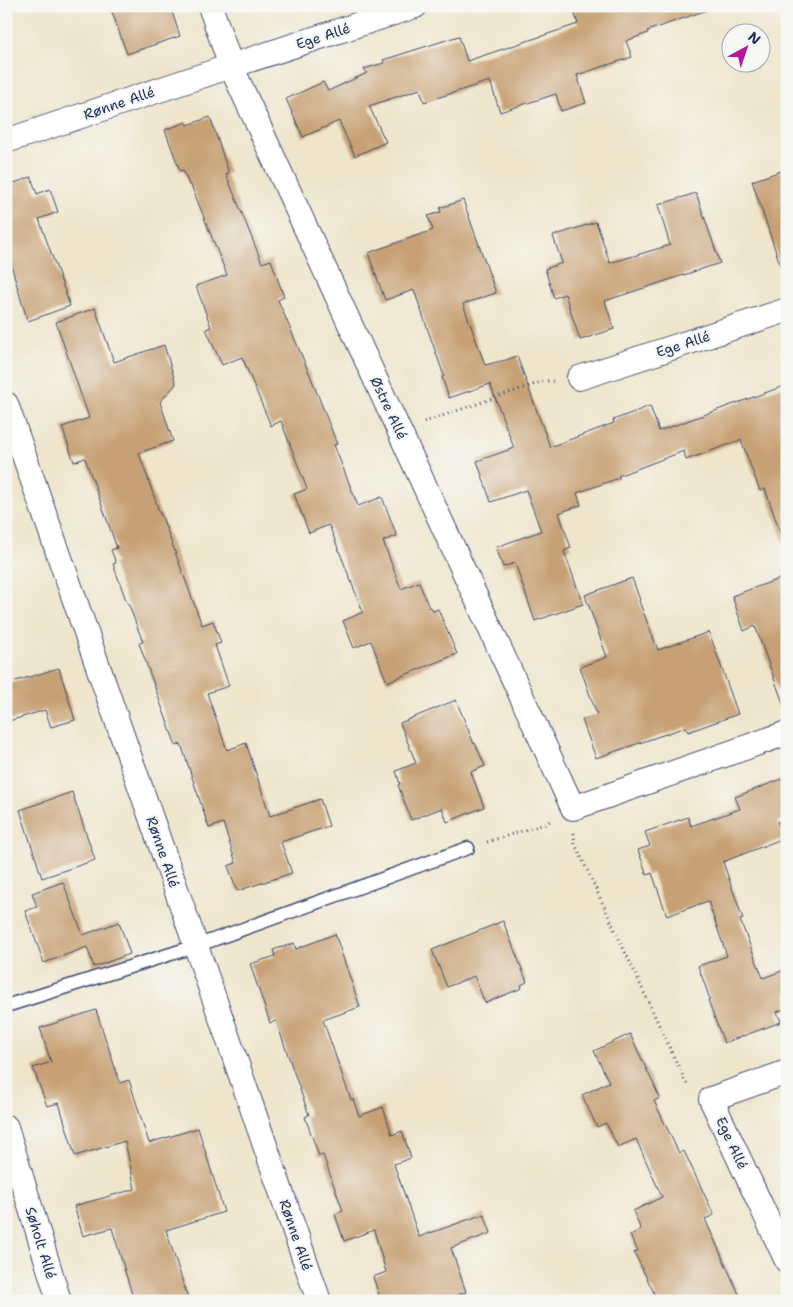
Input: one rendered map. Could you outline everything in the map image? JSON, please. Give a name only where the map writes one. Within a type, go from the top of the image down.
[{"type":"street","name":"Østre Allé","points":[[210,6],[231,66],[573,808]]},
{"type":"street","name":"Ege Allé","points":[[231,66],[415,6]]},
{"type":"street","name":"Rønne Allé","points":[[6,141],[231,66]]},
{"type":"street","name":"Ege Allé","points":[[579,378],[787,310]]},
{"type":"street","name":"Rønne Allé","points":[[6,404],[319,1301]]},
{"type":"street","points":[[573,808],[787,734]]},
{"type":"street","name":"Ege Allé","points":[[787,1072],[711,1099],[787,1261]]},
{"type":"street","name":"Søholt Allé","points":[[6,1127],[58,1301]]},
{"type":"lane","points":[[6,1006],[196,946],[468,848]]},
{"type":"path","points":[[399,430],[544,381],[579,378]]},
{"type":"path","points":[[468,848],[545,824],[573,808],[575,844],[686,1083],[711,1099]]},
{"type":"building","points":[[110,6],[170,6],[180,36],[127,54]]},
{"type":"building","points":[[572,6],[706,6],[707,10],[647,31],[648,33],[626,41],[632,57],[577,75],[586,103],[561,111],[556,94],[500,112],[490,81],[424,102],[420,89],[369,106],[386,142],[355,156],[339,121],[303,137],[286,99],[323,82],[328,91],[367,73],[364,69],[384,63],[383,60],[459,36],[467,61],[578,24]]},
{"type":"building","points":[[210,117],[229,173],[226,174],[262,263],[271,260],[284,297],[278,300],[337,444],[334,445],[358,506],[382,497],[397,536],[383,541],[401,589],[419,582],[429,608],[431,607],[433,611],[438,609],[457,654],[387,682],[371,641],[354,648],[343,621],[363,612],[329,525],[309,533],[294,494],[307,489],[281,421],[271,426],[242,357],[222,365],[206,329],[211,327],[196,286],[227,275],[191,185],[189,185],[183,170],[180,171],[165,130],[186,122],[188,125]]},
{"type":"building","points":[[787,169],[787,272],[783,273],[752,181]]},
{"type":"building","points":[[31,177],[37,194],[50,189],[58,212],[39,219],[70,306],[28,321],[6,246],[6,186]]},
{"type":"building","points":[[696,193],[720,263],[605,301],[614,329],[580,340],[565,294],[554,298],[545,269],[562,263],[553,236],[596,222],[610,263],[670,245],[658,205]]},
{"type":"building","points":[[463,200],[496,293],[463,304],[485,365],[517,356],[550,447],[614,423],[613,420],[650,406],[659,431],[787,385],[787,542],[784,543],[765,489],[760,491],[741,440],[686,460],[684,451],[577,493],[581,505],[559,513],[571,548],[564,551],[583,604],[535,621],[515,563],[503,567],[496,547],[541,531],[526,490],[491,502],[477,461],[514,448],[490,384],[449,398],[442,377],[444,376],[414,290],[385,300],[368,253],[433,230],[428,216],[441,212],[440,208]]},
{"type":"building","points":[[95,308],[114,362],[164,345],[176,384],[160,402],[173,441],[139,453],[202,625],[213,621],[221,643],[215,645],[229,686],[207,693],[227,750],[246,743],[270,816],[320,799],[329,826],[281,842],[292,873],[237,891],[228,866],[236,863],[223,823],[209,828],[181,744],[176,746],[139,643],[143,642],[113,564],[116,563],[111,550],[117,548],[85,458],[74,462],[62,427],[89,418],[56,322]]},
{"type":"building","points":[[787,576],[787,706],[784,706],[755,626],[744,631],[732,596]]},
{"type":"building","points":[[632,578],[658,650],[709,632],[738,714],[688,732],[686,727],[596,758],[582,720],[597,715],[580,667],[607,657],[585,595]]},
{"type":"building","points":[[59,668],[75,720],[51,727],[45,710],[6,722],[6,684]]},
{"type":"building","points":[[456,700],[485,766],[471,772],[484,807],[447,822],[442,808],[411,820],[398,785],[400,784],[396,771],[416,763],[400,723]]},
{"type":"building","points":[[787,777],[787,818],[777,822],[784,838],[723,862],[743,919],[740,920],[763,978],[787,969],[787,1008],[777,1012],[781,1022],[724,1043],[698,966],[727,956],[708,901],[667,916],[652,873],[647,875],[638,850],[650,846],[645,832],[688,817],[691,826],[740,809],[735,797]]},
{"type":"building","points":[[72,792],[95,860],[42,878],[20,810]]},
{"type":"building","points":[[63,882],[83,935],[119,922],[130,954],[94,967],[87,947],[44,963],[25,911],[37,907],[32,893]]},
{"type":"building","points":[[503,921],[527,982],[521,985],[522,988],[485,1003],[474,976],[447,987],[432,950]]},
{"type":"building","points":[[335,934],[360,1007],[323,1020],[351,1100],[353,1099],[359,1116],[383,1107],[392,1135],[402,1131],[411,1158],[394,1164],[419,1237],[484,1214],[491,1233],[451,1248],[466,1292],[441,1301],[381,1301],[373,1277],[386,1272],[374,1230],[344,1241],[335,1214],[343,1211],[323,1155],[319,1156],[305,1117],[309,1115],[276,1021],[270,1023],[250,964],[275,956],[273,950],[294,943],[296,949]]},
{"type":"building","points":[[96,1010],[120,1083],[129,1080],[149,1143],[198,1128],[224,1212],[166,1230],[189,1301],[134,1301],[112,1228],[83,1236],[74,1206],[135,1189],[125,1141],[75,1156],[59,1103],[47,1106],[33,1068],[51,1062],[40,1028]]},
{"type":"building","points":[[630,1034],[660,1098],[654,1101],[679,1153],[684,1151],[714,1215],[705,1219],[742,1301],[658,1301],[634,1252],[638,1251],[630,1235],[641,1230],[633,1211],[662,1197],[636,1139],[618,1147],[606,1123],[597,1127],[582,1095],[609,1082],[594,1051]]}]
